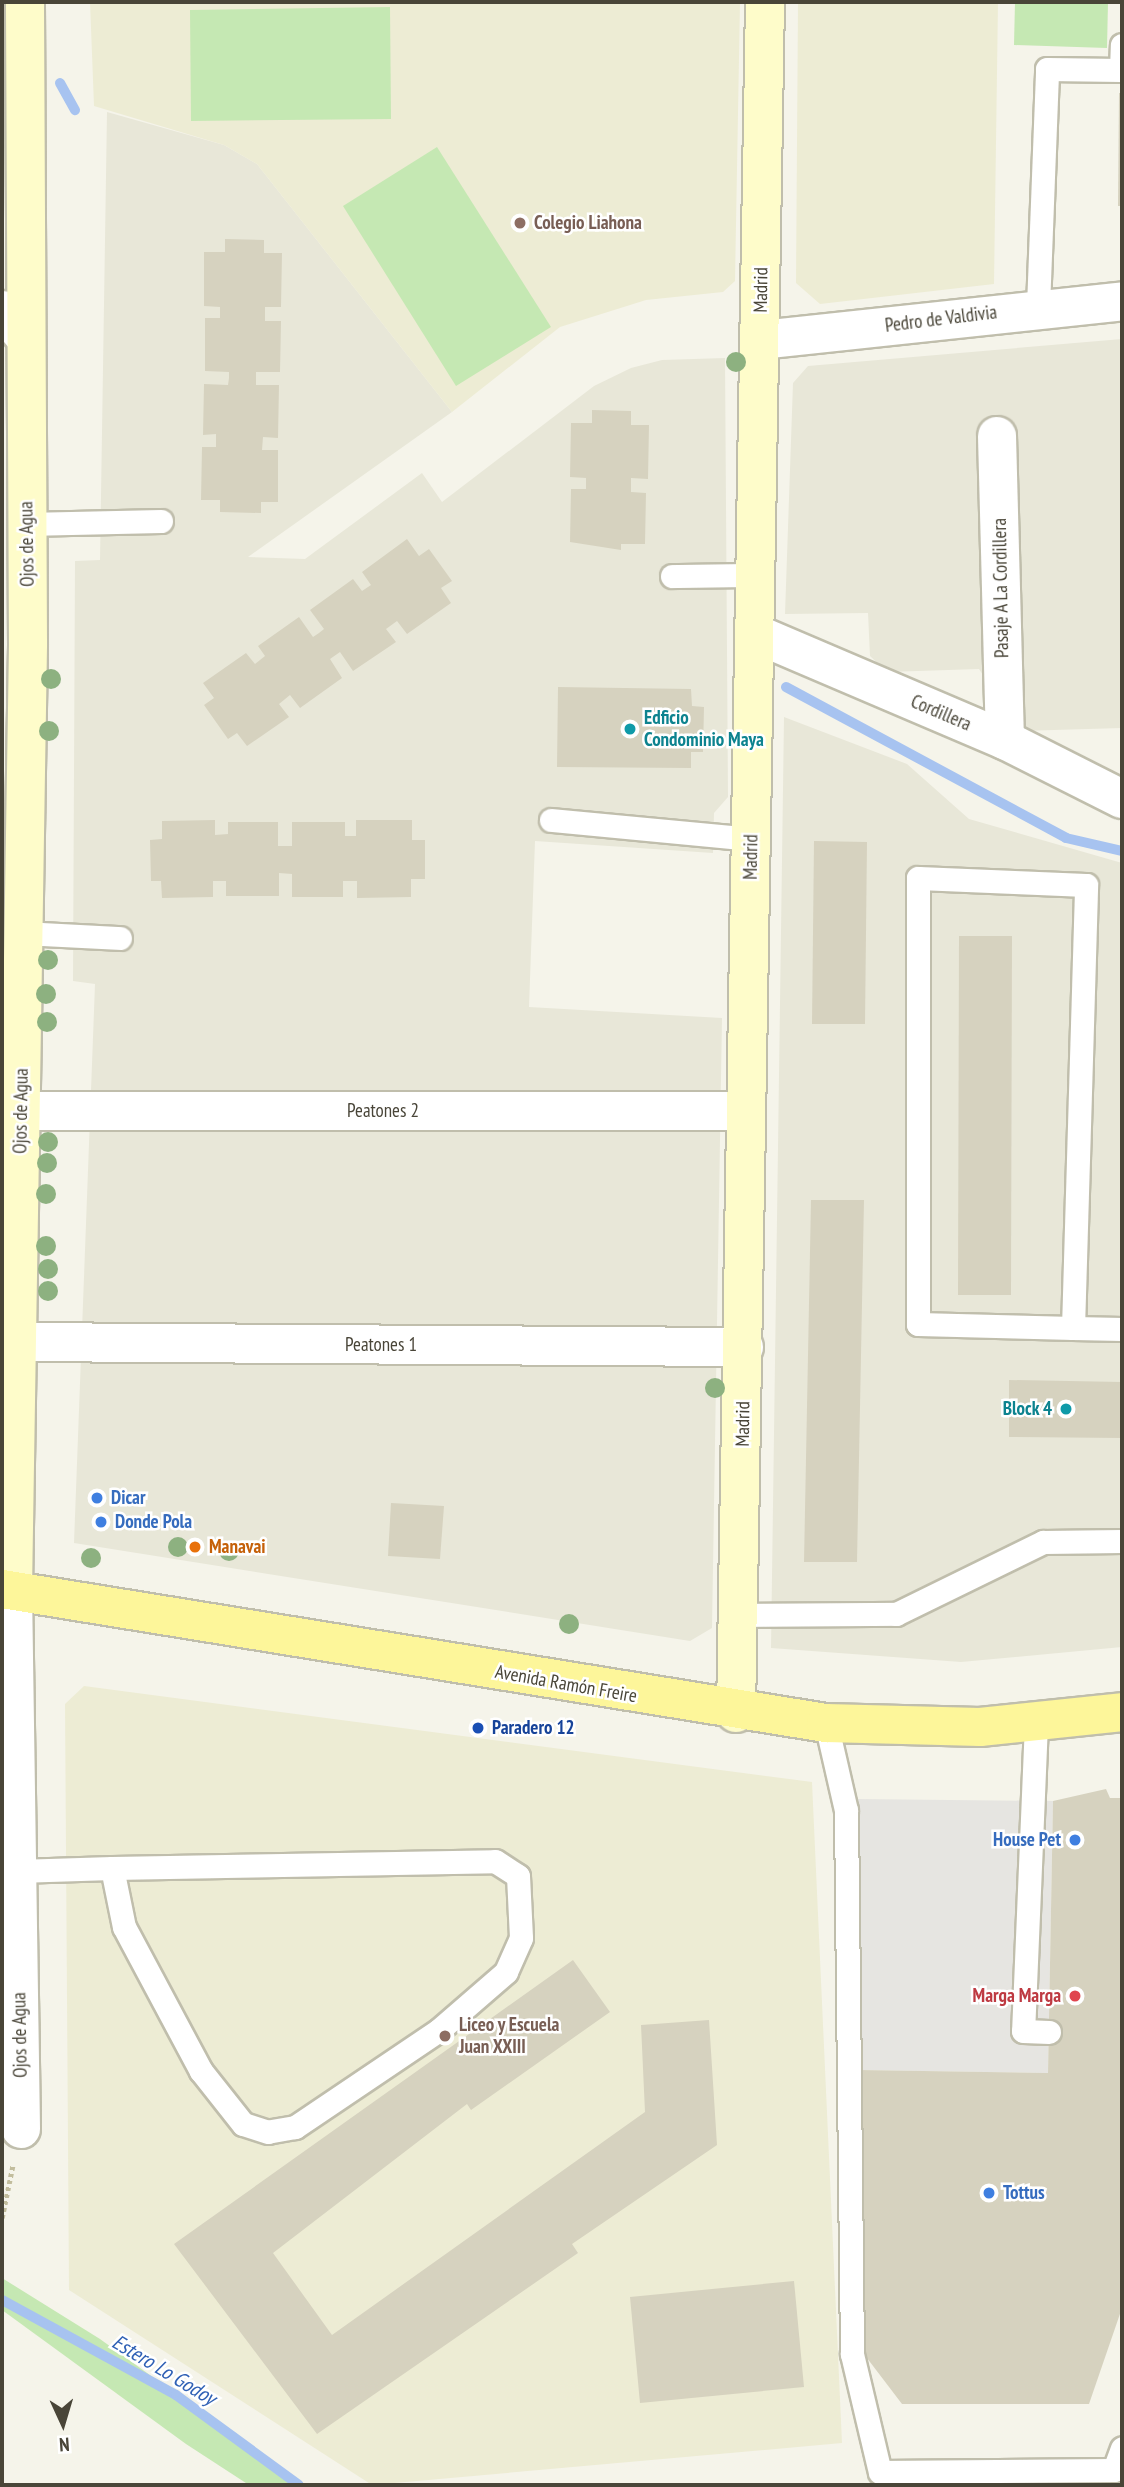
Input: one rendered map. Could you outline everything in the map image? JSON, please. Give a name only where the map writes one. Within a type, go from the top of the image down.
[{"type":"main road","name":"Avenida Ramón Freire","points":[[8,1590],[736,1713],[826,1723],[1036,1723],[1122,1712]]},
{"type":"street","name":"Ojos de Agua","points":[[21,2129],[17,1871],[8,1590],[19,1342],[24,933],[15,643],[26,524],[9,328],[23,110],[25,2]]},
{"type":"street","name":"Madrid","points":[[736,1713],[741,1615],[744,1111],[756,634],[754,575],[765,2]]},
{"type":"street","name":"Pedro de Valdivia","points":[[760,340],[1038,307],[1122,300]]},
{"type":"street","name":"Pasaje A La Cordillera","points":[[997,436],[1005,740]]},
{"type":"street","name":"Cordillera","points":[[756,634],[1005,740],[1122,799]]},
{"type":"street","name":"Peatones 2","points":[[21,1111],[744,1111]]},
{"type":"street","name":"Peatones 1","points":[[19,1342],[744,1347]]},
{"type":"lane","points":[[1038,307],[1046,69],[1121,70],[1122,45]]},
{"type":"lane","points":[[26,524],[161,521]]},
{"type":"lane","points":[[671,576],[754,575]]},
{"type":"lane","points":[[551,820],[751,839]]},
{"type":"lane","points":[[1073,1328],[1086,885],[918,878],[918,1324],[1073,1328],[1122,1329]]},
{"type":"lane","points":[[24,933],[120,938]]},
{"type":"lane","points":[[741,1615],[896,1614],[1043,1542],[1122,1541]]},
{"type":"lane","points":[[826,1723],[846,1810],[846,2031],[852,2354],[880,2472],[1114,2470],[1122,2448]]},
{"type":"lane","points":[[1036,1723],[1026,1857],[1023,2031],[1049,2032]]},
{"type":"lane","points":[[17,1871],[112,1868],[495,1861],[518,1876],[521,1938],[506,1972],[439,2030],[295,2127],[268,2132],[243,2124],[201,2071],[124,1927],[112,1868]]},
{"type":"path","points":[[2,2218],[21,2129]]},
{"type":"shaded area","name":"Colegio Liahona","points":[[90,2],[740,2],[735,281],[723,292],[646,300],[560,327],[452,412],[257,164],[224,145],[94,106]]},
{"type":"shaded area","points":[[798,2],[998,2],[994,284],[820,304],[796,283]]},
{"type":"shaded area","points":[[107,112],[224,145],[257,164],[452,412],[248,557],[305,559],[422,473],[442,502],[594,386],[631,368],[662,360],[725,358],[728,797],[714,813],[713,853],[535,841],[529,1007],[722,1018],[712,1628],[690,1641],[74,1543],[95,984],[73,981],[75,561],[100,560]]},
{"type":"shaded area","points":[[1122,339],[1122,728],[1020,731],[979,669],[887,672],[870,656],[868,613],[785,614],[793,383],[808,366]]},
{"type":"shaded area","points":[[784,717],[907,764],[969,819],[1122,863],[1122,1647],[961,1662],[771,1648]]},
{"type":"shaded area","name":"Liceo y Escuela Juan XXIII","points":[[84,1686],[812,1782],[842,2443],[372,2485],[69,2290],[65,1704]]},
{"type":"shaded area","points":[[858,1799],[1053,1801],[1048,2073],[859,2070]]},
{"type":"green space","points":[[1015,2],[1108,2],[1107,48],[1014,45]]},
{"type":"green space","points":[[390,7],[391,119],[191,121],[190,10]]},
{"type":"green space","points":[[437,147],[551,327],[456,386],[343,206]]},
{"type":"green space","points":[[2,2278],[100,2339],[302,2485],[249,2485],[186,2444],[2,2310]]},
{"type":"building","points":[[1119,93],[1122,93],[1122,206],[1118,206]]},
{"type":"building","points":[[225,239],[264,240],[264,253],[282,253],[281,307],[265,307],[265,321],[281,321],[280,372],[256,372],[256,385],[279,385],[278,438],[263,437],[262,450],[278,450],[278,502],[261,502],[261,513],[220,512],[220,500],[201,500],[202,447],[216,447],[216,434],[203,435],[204,384],[228,385],[229,378],[229,372],[205,371],[205,318],[220,318],[220,307],[204,306],[204,252],[225,252]]},
{"type":"building","points":[[592,410],[631,411],[631,425],[649,425],[648,479],[631,478],[631,492],[646,493],[645,544],[621,544],[621,550],[570,542],[571,489],[586,489],[586,478],[570,477],[571,423],[592,423]]},
{"type":"building","points":[[407,539],[419,556],[429,549],[452,581],[441,588],[451,603],[407,634],[397,621],[386,629],[396,642],[353,671],[340,652],[330,659],[342,678],[300,708],[290,695],[279,704],[289,717],[247,746],[237,733],[228,739],[204,705],[214,698],[203,683],[246,653],[255,664],[265,656],[258,646],[299,617],[313,637],[319,633],[324,629],[310,610],[353,579],[362,591],[371,585],[362,572]]},
{"type":"building","name":"Edficio Condominio Maya","points":[[558,687],[691,689],[692,706],[704,707],[703,752],[691,752],[691,768],[557,767]]},
{"type":"building","points":[[215,820],[215,835],[228,834],[228,822],[278,822],[278,846],[292,846],[292,822],[345,822],[345,836],[356,836],[356,820],[412,820],[412,840],[425,840],[425,879],[411,879],[411,897],[357,898],[357,881],[343,881],[343,897],[292,897],[292,874],[279,873],[279,896],[226,896],[226,881],[213,881],[213,897],[162,898],[161,881],[151,881],[150,840],[162,839],[162,821]]},
{"type":"building","points":[[814,841],[867,842],[865,1024],[812,1024]]},
{"type":"building","points":[[959,936],[1012,936],[1011,1295],[958,1295]]},
{"type":"building","points":[[811,1200],[864,1200],[857,1562],[804,1562]]},
{"type":"building","name":"Block 4","points":[[1009,1380],[1122,1382],[1122,1438],[1009,1437]]},
{"type":"building","points":[[391,1503],[444,1506],[440,1559],[388,1556]]},
{"type":"building","name":"Tottus","points":[[1106,1789],[1110,1798],[1122,1798],[1122,2308],[1089,2404],[902,2404],[854,2341],[859,2070],[1048,2073],[1053,1801]]},
{"type":"building","points":[[573,1960],[610,2012],[471,2110],[467,2104],[273,2253],[332,2335],[645,2112],[641,2025],[709,2020],[717,2145],[572,2244],[578,2253],[317,2434],[174,2244]]},
{"type":"building","points":[[794,2281],[804,2387],[640,2403],[630,2297]]},
{"type":"waterway","points":[[60,83],[75,110]]},
{"type":"waterway","points":[[786,687],[1066,838],[1122,851]]},
{"type":"waterway","name":"Estero Lo Godoy","points":[[2,2300],[176,2395],[299,2485]]},
{"type":"place","name":"Colegio Liahona","points":[[520,223]]},
{"type":"place","name":"Edficio Condominio Maya","points":[[630,729]]},
{"type":"place","name":"Block 4","points":[[1066,1409]]},
{"type":"place","name":"Dicar","points":[[97,1498]]},
{"type":"place","name":"Donde Pola","points":[[101,1522]]},
{"type":"place","name":"Manavai","points":[[195,1547]]},
{"type":"place","name":"Paradero 12","points":[[478,1728]]},
{"type":"place","name":"House Pet","points":[[1075,1840]]},
{"type":"place","name":"Marga Marga","points":[[1075,1996]]},
{"type":"place","name":"Liceo y Escuela Juan XXIII","points":[[445,2036]]},
{"type":"place","name":"Tottus","points":[[989,2193]]}]
